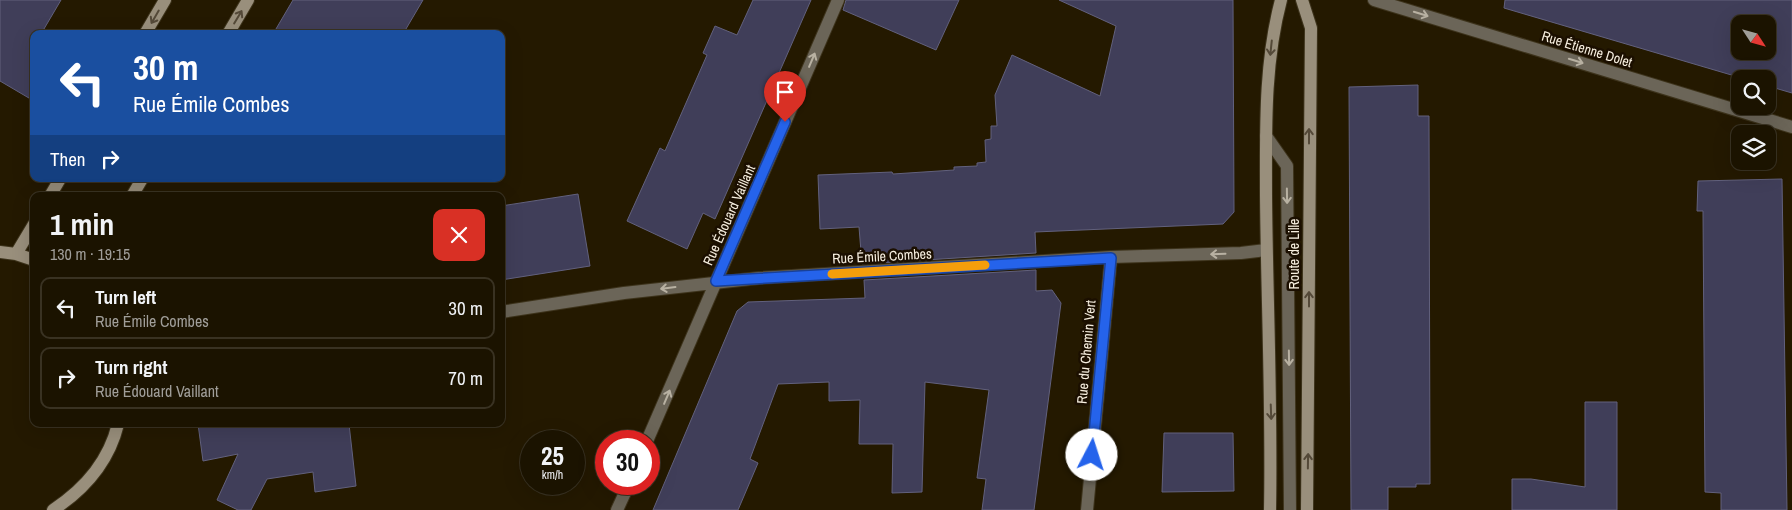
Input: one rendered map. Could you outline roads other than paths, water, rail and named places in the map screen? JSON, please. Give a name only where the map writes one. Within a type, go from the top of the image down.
[{"type":"main road","points":[[148,30],[165,0]]},
{"type":"main road","points":[[230,30],[248,0]]},
{"type":"main road","name":"Route de Lille","points":[[1270,510],[1271,422],[1266,250],[1266,136],[1268,81],[1273,28],[1281,0]]},
{"type":"main road","name":"Route de Lille","points":[[1302,0],[1311,28],[1308,510]]},
{"type":"main road","points":[[16,254],[30,231]]},
{"type":"main road","points":[[0,252],[16,254],[30,259]]},
{"type":"main road","points":[[53,510],[72,497],[97,471],[114,440],[117,427]]},
{"type":"street","name":"Rue Édouard Vaillant","points":[[652,430],[838,0]]},
{"type":"street","name":"Rue Étienne Dolet","points":[[1374,0],[1792,126]]},
{"type":"street","points":[[1266,136],[1287,166],[1290,510]]},
{"type":"street","name":"Rue Émile Combes","points":[[505,311],[716,281],[1111,258],[1241,253],[1266,250]]},
{"type":"street","name":"Rue du Chemin Vert","points":[[1087,510],[1111,258]]},
{"type":"street","points":[[617,510],[624,495]]}]
